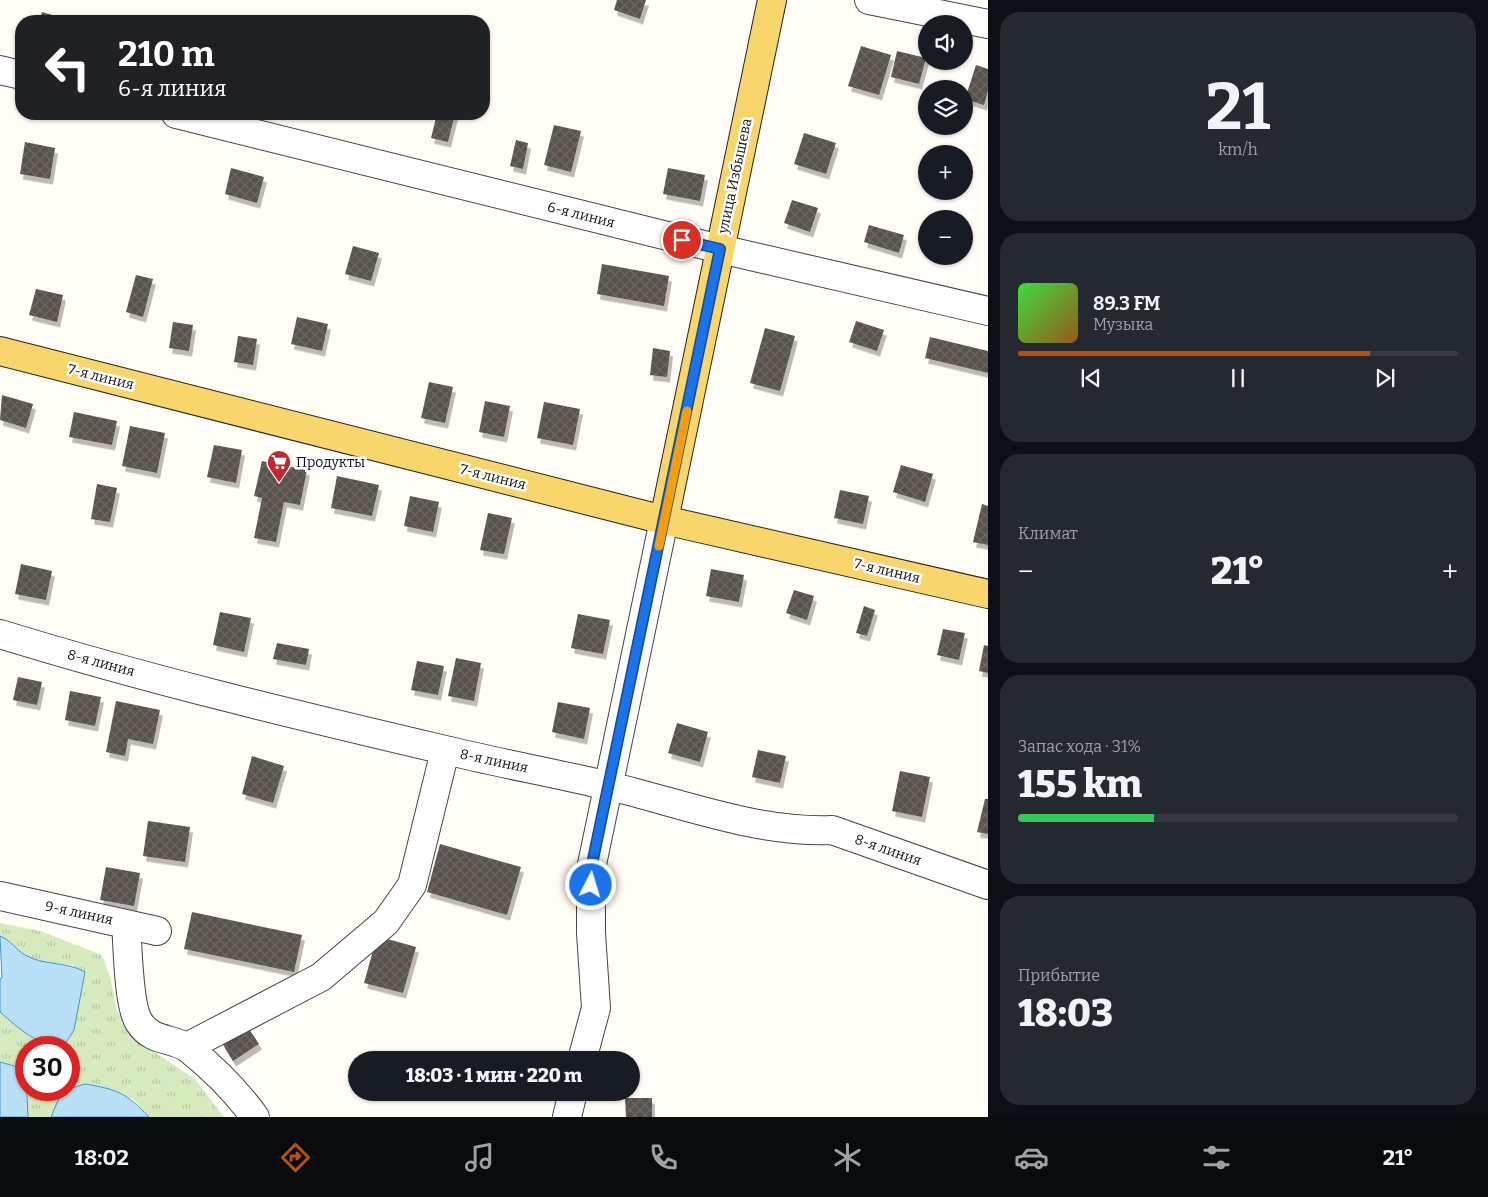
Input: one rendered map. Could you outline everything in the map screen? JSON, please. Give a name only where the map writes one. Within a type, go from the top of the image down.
[{"type":"main road","name":"улица Избышева","points":[[664,520],[772,0]]},
{"type":"main road","name":"7-я линия","points":[[0,351],[664,520],[988,594]]},
{"type":"street","points":[[869,0],[988,24]]},
{"type":"street","points":[[0,70],[15,74]]},
{"type":"street","name":"6-я линия","points":[[200,120],[720,249],[988,311]]},
{"type":"street","name":"улица Избышева","points":[[584,1051],[596,1008],[591,933],[591,869],[664,520]]},
{"type":"street","name":"8-я линия","points":[[0,634],[84,660],[445,750],[609,786],[752,822],[810,831],[832,830],[988,885]]},
{"type":"street","points":[[187,1047],[322,977],[386,922],[412,885],[445,750]]},
{"type":"street","name":"9-я линия","points":[[0,896],[157,931]]},
{"type":"street","points":[[126,924],[132,995],[139,1022],[154,1037],[187,1047],[234,1088],[255,1117]]},
{"type":"street","points":[[567,1117],[571,1101]]},
{"type":"green space","points":[[0,923],[40,931],[102,955],[111,980],[117,1011],[139,1042],[195,1079],[224,1117],[149,1117],[133,1099],[85,1084],[80,1086],[80,1036],[37,1036],[74,965],[55,964],[30,958],[8,940],[0,936]]},
{"type":"green space","points":[[0,1012],[30,1036],[15,1036],[15,1067],[0,1062]]},
{"type":"green space","points":[[28,1101],[58,1101],[51,1117],[28,1117]]},
{"type":"water","points":[[0,936],[8,940],[22,953],[32,958],[70,966],[85,972],[74,1030],[70,1036],[30,1036],[0,1012],[0,979],[2,978]]},
{"type":"water","points":[[0,1062],[15,1067],[15,1101],[27,1101],[28,1117],[0,1117]]},
{"type":"water","points":[[85,1084],[120,1093],[134,1102],[149,1117],[51,1117],[58,1101],[80,1101],[80,1086]]},
{"type":"building","points":[[617,0],[646,0],[640,19],[614,10]]},
{"type":"building","points":[[42,12],[52,15],[41,15]]},
{"type":"building","points":[[861,46],[891,55],[879,95],[848,86]]},
{"type":"building","points":[[897,51],[918,56],[918,70],[923,70],[918,84],[891,77]]},
{"type":"building","points":[[976,65],[988,69],[988,91],[984,105],[973,102],[973,80],[971,80]]},
{"type":"building","points":[[436,120],[454,120],[448,142],[431,138]]},
{"type":"building","points":[[554,125],[581,131],[571,172],[544,165]]},
{"type":"building","points":[[804,133],[836,143],[826,174],[794,164]]},
{"type":"building","points":[[516,140],[528,143],[523,169],[510,166]]},
{"type":"building","points":[[25,142],[55,148],[50,179],[20,174]]},
{"type":"building","points":[[231,168],[264,177],[257,203],[225,194]]},
{"type":"building","points":[[668,168],[705,175],[700,201],[663,194]]},
{"type":"building","points":[[792,200],[818,208],[810,232],[784,223]]},
{"type":"building","points":[[869,225],[904,235],[899,253],[864,242]]},
{"type":"building","points":[[353,246],[379,253],[371,281],[345,274]]},
{"type":"building","points":[[602,264],[669,276],[664,306],[597,294]]},
{"type":"building","points":[[136,275],[153,279],[143,317],[126,312]]},
{"type":"building","points":[[36,289],[63,295],[57,322],[29,315]]},
{"type":"building","points":[[297,317],[328,324],[322,351],[291,344]]},
{"type":"building","points":[[856,321],[884,330],[877,351],[849,342]]},
{"type":"building","points":[[173,322],[193,325],[189,351],[169,348]]},
{"type":"building","points":[[765,328],[795,336],[780,391],[750,383]]},
{"type":"building","points":[[238,336],[257,339],[253,365],[234,362]]},
{"type":"building","points":[[930,337],[988,351],[988,373],[925,358]]},
{"type":"building","points":[[653,348],[670,351],[667,377],[650,375]]},
{"type":"building","points":[[429,382],[453,387],[445,423],[421,418]]},
{"type":"building","points":[[2,395],[33,404],[26,428],[0,420]]},
{"type":"building","points":[[485,401],[510,406],[504,437],[479,432]]},
{"type":"building","points":[[544,402],[580,409],[573,445],[537,438]]},
{"type":"building","points":[[74,412],[117,421],[112,445],[69,437]]},
{"type":"building","points":[[130,426],[165,433],[157,473],[122,466]]},
{"type":"building","points":[[214,445],[242,450],[236,483],[207,477]]},
{"type":"building","points":[[262,461],[307,470],[300,505],[284,502],[276,542],[254,538],[262,498],[254,496]]},
{"type":"building","points":[[901,465],[933,474],[925,502],[893,492]]},
{"type":"building","points":[[337,476],[379,485],[372,516],[331,508]]},
{"type":"building","points":[[97,484],[117,488],[110,522],[91,519]]},
{"type":"building","points":[[840,490],[869,496],[863,524],[834,518]]},
{"type":"building","points":[[410,496],[439,502],[433,532],[404,526]]},
{"type":"building","points":[[982,504],[988,506],[988,545],[973,542]]},
{"type":"building","points":[[488,513],[512,518],[504,554],[480,550]]},
{"type":"building","points":[[21,564],[52,571],[46,600],[15,594]]},
{"type":"building","points":[[711,569],[744,575],[739,602],[706,596]]},
{"type":"building","points":[[794,590],[814,596],[807,620],[786,613]]},
{"type":"building","points":[[864,606],[875,610],[867,636],[856,633]]},
{"type":"building","points":[[220,612],[251,618],[244,652],[213,645]]},
{"type":"building","points":[[578,614],[610,620],[603,654],[571,648]]},
{"type":"building","points":[[943,629],[965,633],[959,660],[937,655]]},
{"type":"building","points":[[277,643],[309,649],[306,665],[273,659]]},
{"type":"building","points":[[984,645],[988,646],[988,673],[979,671]]},
{"type":"building","points":[[456,658],[481,663],[474,701],[448,696]]},
{"type":"building","points":[[417,661],[444,666],[438,695],[411,690]]},
{"type":"building","points":[[18,677],[42,682],[37,705],[13,700]]},
{"type":"building","points":[[70,691],[101,697],[95,726],[65,720]]},
{"type":"building","points":[[116,701],[160,710],[153,744],[128,739],[125,756],[106,752]]},
{"type":"building","points":[[558,702],[590,708],[584,739],[552,732]]},
{"type":"building","points":[[677,723],[708,732],[700,762],[668,753]]},
{"type":"building","points":[[758,750],[786,756],[780,783],[752,777]]},
{"type":"building","points":[[252,756],[284,766],[273,803],[242,794]]},
{"type":"building","points":[[900,771],[930,777],[922,817],[892,811]]},
{"type":"building","points":[[985,799],[988,799],[988,834],[977,832]]},
{"type":"building","points":[[148,821],[190,827],[185,862],[143,856]]},
{"type":"building","points":[[440,844],[521,867],[507,915],[427,892]]},
{"type":"building","points":[[106,867],[140,873],[134,906],[100,900]]},
{"type":"building","points":[[192,912],[302,935],[294,972],[184,949]]},
{"type":"building","points":[[377,936],[416,947],[403,993],[364,983]]},
{"type":"building","points":[[247,1026],[259,1044],[233,1061],[222,1043]]},
{"type":"building","points":[[640,1098],[652,1098],[652,1117],[626,1117],[625,1101],[640,1101]]},
{"type":"slow traffic","points":[[659,546],[687,411]]},
{"type":"place","name":"Продукты","points":[[279,483]]},
{"type":"route","points":[[591,885],[591,869],[720,249],[682,240]]}]
